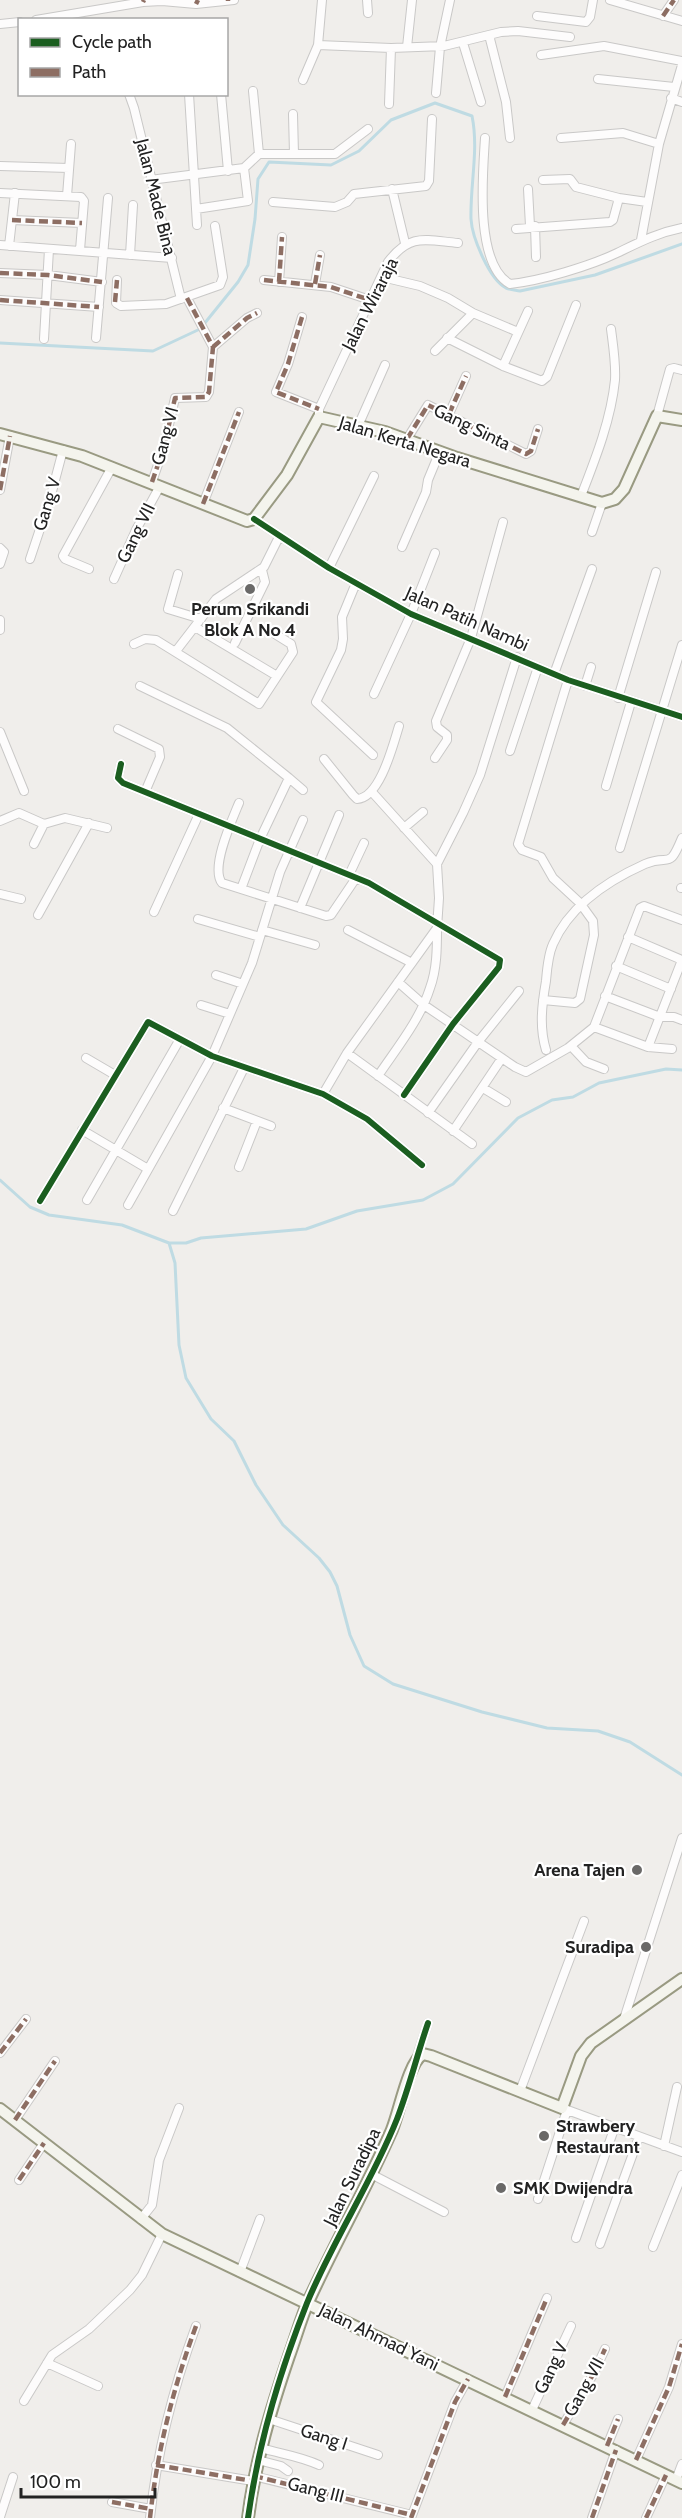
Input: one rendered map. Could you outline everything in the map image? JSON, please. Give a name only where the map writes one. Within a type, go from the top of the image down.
[{"type":"street","points":[[47,18],[144,1],[230,0]]},
{"type":"street","points":[[303,80],[318,45],[322,0]]},
{"type":"street","points":[[367,0],[368,13]]},
{"type":"street","points":[[407,47],[412,0]]},
{"type":"street","points":[[436,93],[440,47],[450,0]]},
{"type":"street","points":[[537,16],[586,22],[589,19],[592,0]]},
{"type":"street","points":[[610,0],[682,21]]},
{"type":"street","points":[[663,16],[674,0]]},
{"type":"street","points":[[0,25],[18,22]]},
{"type":"street","points":[[0,25],[18,27]]},
{"type":"street","points":[[318,45],[391,48],[440,47],[489,35],[526,31],[570,37]]},
{"type":"street","points":[[489,35],[506,102],[510,138]]},
{"type":"street","points":[[463,43],[482,102]]},
{"type":"street","points":[[540,55],[604,46],[682,63],[659,144],[641,240]]},
{"type":"street","points":[[389,104],[391,48]]},
{"type":"street","points":[[598,79],[677,84]]},
{"type":"street","points":[[253,90],[259,154]]},
{"type":"street","name":"Jalan Made Bina","points":[[130,96],[150,180],[184,299],[196,315],[213,347]]},
{"type":"street","points":[[189,96],[197,225]]},
{"type":"street","points":[[222,96],[228,171]]},
{"type":"street","points":[[671,98],[682,102]]},
{"type":"street","points":[[293,114],[294,154]]},
{"type":"street","points":[[273,202],[335,207],[347,202],[354,194],[428,184],[432,119]]},
{"type":"street","points":[[150,180],[244,168],[259,154],[336,154],[368,129]]},
{"type":"street","points":[[561,138],[623,134],[659,144]]},
{"type":"street","points":[[485,138],[482,213],[484,230],[494,264],[505,281],[515,283],[579,267],[616,254],[641,240],[682,228]]},
{"type":"street","points":[[67,196],[71,144]]},
{"type":"street","points":[[0,166],[69,168]]},
{"type":"street","points":[[196,209],[248,201],[244,168]]},
{"type":"street","points":[[543,180],[570,179],[576,187],[619,198],[647,202]]},
{"type":"street","points":[[392,189],[405,243]]},
{"type":"street","points":[[528,189],[536,257]]},
{"type":"street","points":[[0,193],[67,196],[83,199],[80,250]]},
{"type":"street","points":[[9,246],[15,194]]},
{"type":"street","points":[[96,338],[108,198]]},
{"type":"street","points":[[516,229],[532,226],[610,222],[613,220],[619,198]]},
{"type":"street","points":[[130,255],[133,205]]},
{"type":"street","points":[[12,220],[82,223]]},
{"type":"street","points":[[117,280],[116,303],[119,305],[166,304],[184,299],[223,282],[215,226]]},
{"type":"street","points":[[279,282],[282,237]]},
{"type":"street","name":"Jalan Wiraraja","points":[[319,413],[388,262],[405,243],[431,240],[458,243]]},
{"type":"street","points":[[0,245],[172,258]]},
{"type":"street","points":[[44,339],[49,249]]},
{"type":"street","points":[[315,284],[320,255]]},
{"type":"street","points":[[0,273],[48,274],[102,282]]},
{"type":"street","points":[[382,277],[420,286],[518,332]]},
{"type":"street","points":[[264,280],[315,284],[370,300]]},
{"type":"street","points":[[0,300],[99,307]]},
{"type":"street","points":[[447,338],[537,381],[544,380],[576,305]]},
{"type":"street","points":[[503,366],[528,311]]},
{"type":"street","points":[[435,351],[474,313]]},
{"type":"street","points":[[213,347],[247,318],[257,314]]},
{"type":"street","points":[[302,317],[288,364],[276,392],[319,413]]},
{"type":"street","points":[[581,496],[600,446],[614,387],[611,329]]},
{"type":"street","name":"Gang VI","points":[[156,484],[174,400],[206,397],[209,392],[213,347]]},
{"type":"street","points":[[358,426],[385,365]]},
{"type":"street","points":[[592,532],[601,505],[621,494],[657,416],[670,371],[674,368],[681,370]]},
{"type":"street","points":[[449,414],[466,376]]},
{"type":"street","name":"Gang Sinta","points":[[407,439],[427,406],[432,405],[526,454],[531,451],[538,429]]},
{"type":"street","points":[[203,504],[239,412]]},
{"type":"street","name":"Jalan Kerta Negara","points":[[254,519],[287,475],[319,413],[407,439],[581,496],[601,505]]},
{"type":"street","points":[[657,416],[682,420]]},
{"type":"street","points":[[0,490],[5,435],[63,450],[112,467],[243,520],[254,519]]},
{"type":"street","name":"Gang V","points":[[30,559],[63,450]]},
{"type":"street","points":[[402,547],[426,492],[428,480],[440,451]]},
{"type":"street","points":[[89,569],[65,560],[63,556],[112,467]]},
{"type":"street","points":[[329,568],[374,476]]},
{"type":"street","name":"Gang VII","points":[[114,579],[156,484]]},
{"type":"street","name":"Jalan Patih Nambi","points":[[254,519],[329,568],[411,614],[568,680],[682,717]]},
{"type":"street","points":[[435,758],[447,740],[447,735],[437,727],[436,722],[471,638],[503,522]]},
{"type":"street","points":[[176,651],[216,599],[262,570],[279,537]]},
{"type":"street","points":[[0,548],[4,552],[0,564]]},
{"type":"street","points":[[374,694],[411,614],[435,553]]},
{"type":"street","points":[[554,674],[592,569]]},
{"type":"street","points":[[235,643],[265,582],[262,570]]},
{"type":"street","points":[[618,698],[656,572]]},
{"type":"street","points":[[178,574],[168,609],[201,619]]},
{"type":"street","points":[[356,583],[342,617],[341,650],[316,702],[373,755]]},
{"type":"street","points":[[0,620],[0,630]]},
{"type":"street","points":[[195,627],[277,676]]},
{"type":"street","points":[[134,644],[151,638],[176,651],[256,704],[262,702],[293,648],[291,644],[275,634]]},
{"type":"street","points":[[620,848],[682,645]]},
{"type":"street","points":[[378,1077],[424,1005],[436,966],[439,898],[437,864],[464,813],[480,775],[517,657]]},
{"type":"street","points":[[510,751],[538,667]]},
{"type":"street","points":[[585,686],[591,667]]},
{"type":"street","points":[[543,1000],[575,1003],[580,999],[594,929],[590,916],[554,878],[542,857],[522,850],[518,844],[568,680]]},
{"type":"street","points":[[140,686],[227,728],[303,790]]},
{"type":"street","points":[[606,786],[631,702]]},
{"type":"street","points":[[324,759],[357,799],[363,799],[372,792],[386,765],[399,726]]},
{"type":"street","points":[[118,729],[160,751],[160,757],[145,792]]},
{"type":"street","points":[[0,732],[24,791]]},
{"type":"street","points":[[121,764],[118,779],[378,887],[437,926],[498,958],[499,967],[453,1024],[404,1095]]},
{"type":"street","points":[[241,890],[260,839],[289,778]]},
{"type":"street","points":[[372,792],[437,864]]},
{"type":"street","points":[[239,803],[222,848],[218,876],[222,884],[326,916],[331,915],[353,876],[364,843]]},
{"type":"street","points":[[404,828],[423,812]]},
{"type":"street","points":[[0,821],[19,813],[44,824],[65,818],[107,828]]},
{"type":"street","points":[[154,912],[199,814]]},
{"type":"street","points":[[300,908],[339,815]]},
{"type":"street","points":[[128,1205],[212,1056],[243,984],[271,898],[303,820]]},
{"type":"street","points":[[38,915],[89,823]]},
{"type":"street","points":[[33,844],[44,824]]},
{"type":"street","points":[[546,1050],[542,1030],[543,1000],[553,944],[580,903],[646,863],[669,861],[673,858],[682,838]]},
{"type":"street","points":[[0,894],[21,899]]},
{"type":"street","points":[[398,982],[424,1005],[519,1070],[526,1072],[571,1046],[594,1027],[616,966],[642,907],[682,920]]},
{"type":"street","points":[[198,919],[315,945]]},
{"type":"street","points":[[323,1094],[347,1053],[437,926]]},
{"type":"street","points":[[348,930],[412,963]]},
{"type":"street","points":[[628,937],[682,960],[648,1047]]},
{"type":"street","points":[[616,966],[671,989]]},
{"type":"street","points":[[216,975],[243,984]]},
{"type":"street","points":[[428,1113],[478,1042],[519,991]]},
{"type":"street","points":[[605,996],[660,1017],[674,1017],[682,1020]]},
{"type":"street","points":[[201,1005],[230,1014]]},
{"type":"street","points":[[40,1201],[148,1022],[212,1056],[323,1094],[367,1119],[422,1165]]},
{"type":"street","points":[[594,1027],[648,1047],[672,1049]]},
{"type":"street","points":[[87,1200],[180,1039]]},
{"type":"street","points":[[571,1046],[586,1062],[604,1069]]},
{"type":"street","points":[[347,1053],[472,1144]]},
{"type":"street","points":[[86,1058],[115,1075]]},
{"type":"street","points":[[453,1131],[502,1058]]},
{"type":"street","points":[[174,1211],[244,1068]]},
{"type":"street","points":[[483,1088],[506,1102]]},
{"type":"street","points":[[223,1108],[272,1125]]},
{"type":"street","points":[[239,1167],[257,1121]]},
{"type":"street","points":[[82,1130],[148,1169]]},
{"type":"street","points":[[624,2019],[682,1838]]},
{"type":"street","points":[[520,2091],[584,1921]]},
{"type":"street","points":[[538,2199],[585,2050],[591,2043],[682,1979]]},
{"type":"street","points":[[0,2053],[26,2019]]},
{"type":"street","points":[[416,2060],[428,2024]]},
{"type":"street","points":[[416,2060],[427,2054],[614,2129],[682,2152]]},
{"type":"street","name":"Jalan Suradipa","points":[[248,2518],[253,2478],[269,2419],[308,2303],[397,2117],[416,2060]]},
{"type":"street","points":[[15,2120],[55,2061]]},
{"type":"street","points":[[664,2146],[677,2087]]},
{"type":"street","points":[[141,2219],[152,2205],[160,2155],[179,2108]]},
{"type":"street","name":"Jalan Ahmad Yani","points":[[0,2109],[162,2234],[675,2479]]},
{"type":"street","points":[[576,2238],[614,2129]]},
{"type":"street","points":[[600,2244],[639,2137]]},
{"type":"street","points":[[19,2180],[44,2143]]},
{"type":"street","points":[[371,2174],[444,2212]]},
{"type":"street","points":[[653,2247],[682,2175]]},
{"type":"street","points":[[240,2272],[260,2219]]},
{"type":"street","points":[[24,2401],[52,2355],[89,2330],[130,2290],[142,2275],[162,2234]]},
{"type":"street","points":[[505,2397],[547,2298]]},
{"type":"street","name":"Gang V","points":[[532,2410],[571,2325]]},
{"type":"street","points":[[150,2518],[156,2465],[183,2360],[196,2326]]},
{"type":"street","points":[[636,2460],[669,2387],[682,2343]]},
{"type":"street","name":"Gang VII","points":[[563,2425],[594,2373],[605,2349]]},
{"type":"street","points":[[47,2362],[98,2386]]},
{"type":"street","points":[[412,2516],[455,2402],[468,2379]]},
{"type":"street","name":"Gang I","points":[[269,2419],[378,2455]]},
{"type":"street","points":[[592,2518],[618,2419]]},
{"type":"street","points":[[261,2448],[281,2454],[300,2456],[319,2465]]},
{"type":"street","points":[[258,2460],[281,2466],[288,2471]]},
{"type":"street","points":[[646,2518],[675,2479],[682,2464]]},
{"type":"street","name":"Gang III","points":[[156,2465],[253,2478],[412,2516]]},
{"type":"street","points":[[0,2517],[13,2477]]},
{"type":"street","points":[[112,2502],[151,2509]]},
{"type":"waterway","points":[[0,343],[153,351],[200,329],[238,282],[248,265],[258,179],[269,162],[331,165],[359,151],[391,120],[435,103],[472,116],[475,142],[472,227],[488,267],[506,288],[520,291],[595,275],[682,244]]},
{"type":"waterway","points":[[169,1243],[306,1229],[357,1211],[423,1200],[453,1184],[518,1118],[552,1100],[573,1097],[599,1083],[666,1069],[682,1070]]},
{"type":"waterway","points":[[0,1180],[30,1207],[49,1215],[122,1225],[169,1243],[175,1263],[179,1345],[186,1378],[211,1419],[234,1441],[256,1485],[283,1525],[319,1558],[330,1572],[337,1586],[350,1635],[364,1666],[393,1684],[482,1712],[547,1728],[598,1731],[630,1742],[682,1775]]},
{"type":"marked path","points":[[196,4],[198,0]]},
{"type":"marked path","points":[[663,16],[674,0]]},
{"type":"marked path","points":[[12,220],[82,223]]},
{"type":"marked path","points":[[279,282],[282,237]]},
{"type":"marked path","points":[[315,284],[320,255]]},
{"type":"marked path","points":[[0,273],[48,275],[102,282]]},
{"type":"marked path","points":[[115,302],[117,280]]},
{"type":"marked path","points":[[264,280],[331,287],[370,300]]},
{"type":"marked path","points":[[152,482],[164,447],[175,398],[206,397],[209,392],[213,347],[187,298]]},
{"type":"marked path","points":[[0,300],[99,307]]},
{"type":"marked path","points":[[213,347],[247,318],[257,313]]},
{"type":"marked path","points":[[302,317],[288,364],[276,392],[319,409]]},
{"type":"marked path","points":[[449,414],[466,376]]},
{"type":"marked path","points":[[407,439],[428,405],[526,454],[531,451],[538,429]]},
{"type":"marked path","points":[[203,504],[239,412]]},
{"type":"marked path","points":[[0,490],[10,436]]},
{"type":"marked path","points":[[0,2053],[26,2019]]},
{"type":"marked path","points":[[15,2120],[55,2061]]},
{"type":"marked path","points":[[19,2180],[44,2143]]},
{"type":"marked path","points":[[505,2397],[547,2298]]},
{"type":"marked path","points":[[150,2518],[167,2420],[196,2326]]},
{"type":"marked path","points":[[636,2460],[669,2387],[682,2344]]},
{"type":"marked path","points":[[563,2425],[594,2373],[605,2349]]},
{"type":"marked path","points":[[411,2518],[455,2402],[468,2379]]},
{"type":"marked path","points":[[607,2446],[618,2419]]},
{"type":"marked path","points":[[592,2518],[616,2450]]},
{"type":"marked path","points":[[156,2465],[253,2481]]},
{"type":"marked path","points":[[646,2518],[666,2475]]},
{"type":"marked path","points":[[254,2476],[412,2515]]},
{"type":"marked path","points":[[112,2502],[151,2509]]},
{"type":"cycle path","points":[[254,519],[329,568],[411,614],[568,680],[682,717]]},
{"type":"cycle path","points":[[121,764],[118,778],[123,783],[369,883],[500,960],[499,967],[453,1024],[404,1095]]},
{"type":"cycle path","points":[[40,1201],[148,1022],[212,1056],[323,1094],[367,1119],[422,1165]]},
{"type":"cycle path","points":[[248,2518],[264,2436],[297,2329],[317,2280],[387,2142],[401,2107],[428,2023]]},
{"type":"place","name":"Perum Srikandi Blok A No 4","points":[[250,589]]},
{"type":"place","name":"Arena Tajen","points":[[637,1870]]},
{"type":"place","name":"Suradipa","points":[[646,1947]]},
{"type":"place","name":"Strawbery Restaurant","points":[[544,2136]]},
{"type":"place","name":"SMK Dwijendra","points":[[501,2188]]}]
